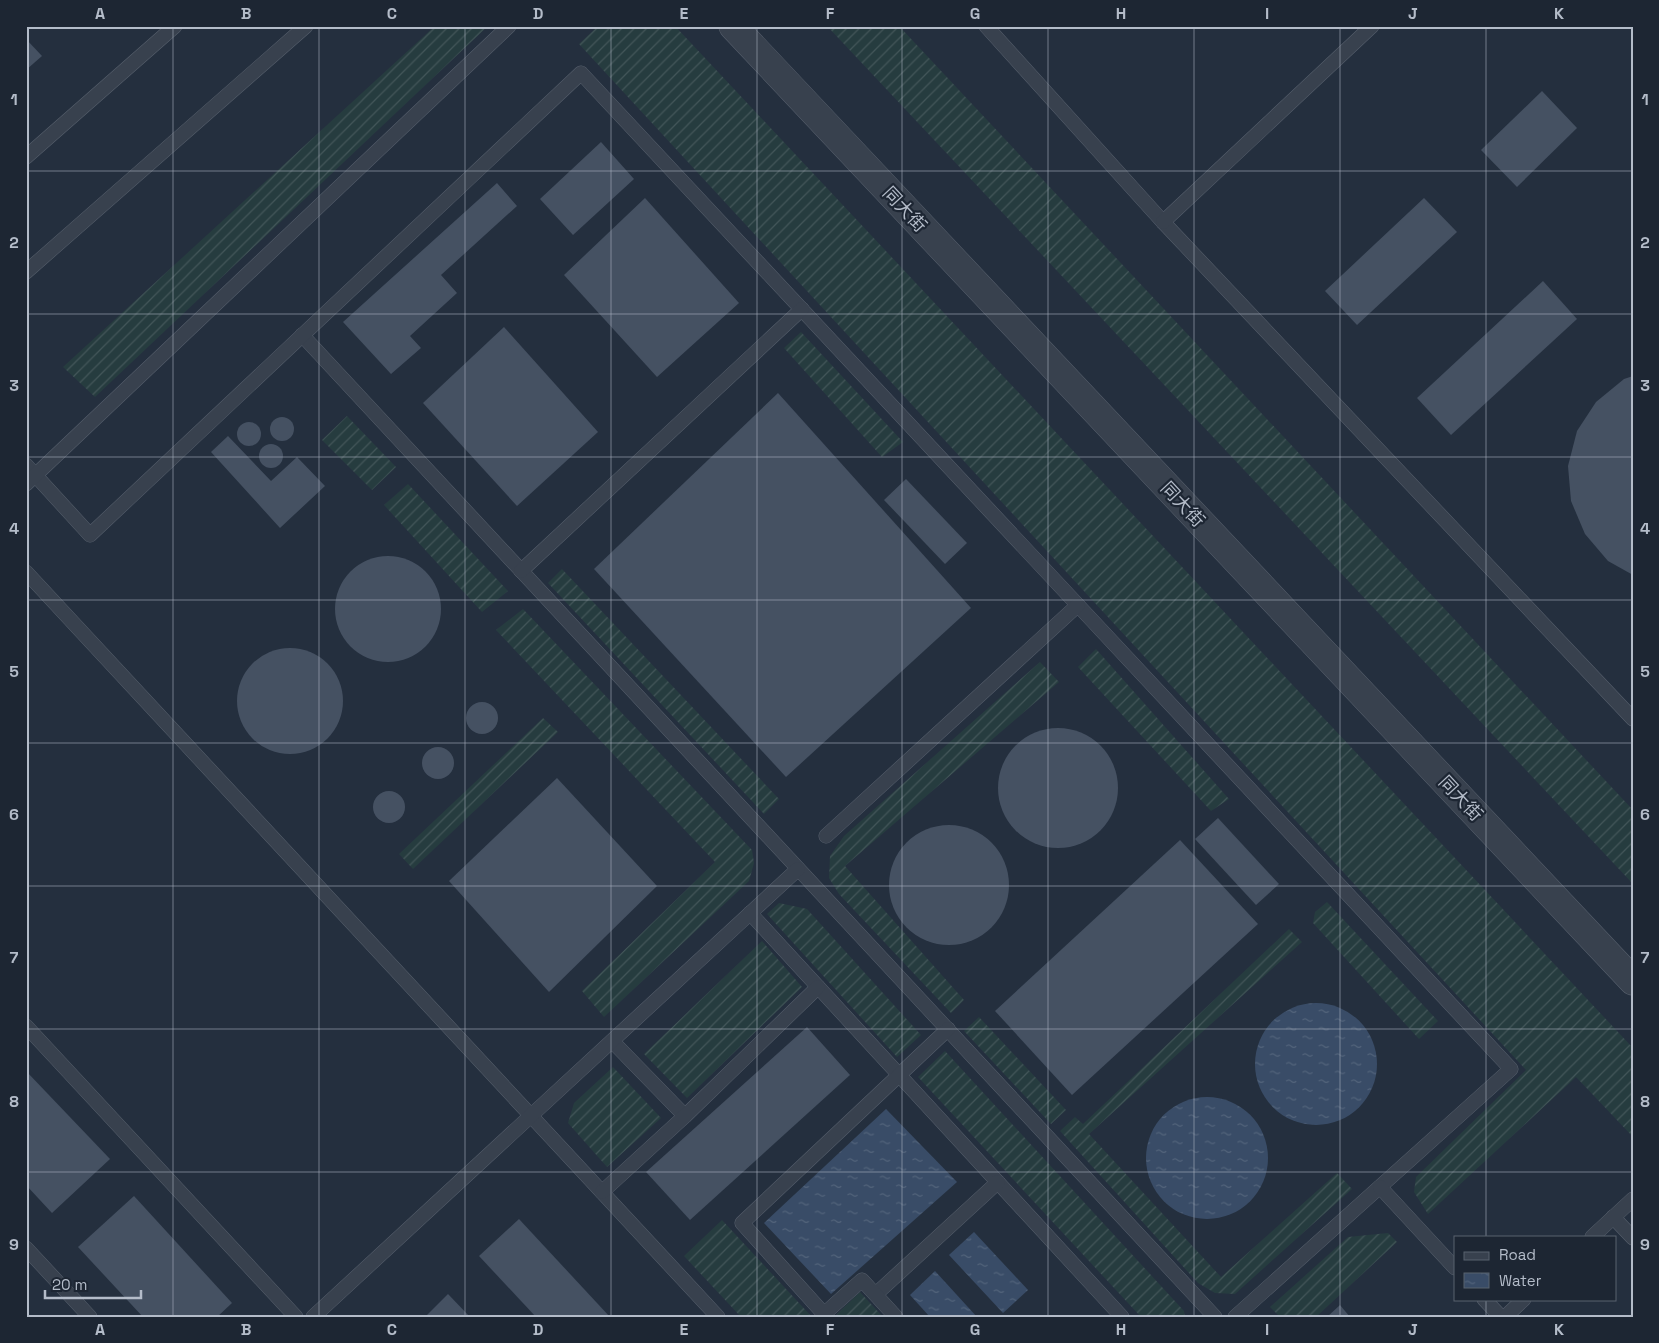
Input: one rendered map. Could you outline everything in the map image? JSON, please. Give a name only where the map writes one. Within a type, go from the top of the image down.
[{"type":"street","name":"同大街","points":[[734,26],[1633,981]]},
{"type":"lane","points":[[26,157],[176,26]]},
{"type":"lane","points":[[26,272],[306,26]]},
{"type":"lane","points":[[509,26],[29,475],[90,535],[581,73],[1511,1068],[1235,1317]]},
{"type":"lane","points":[[986,26],[1163,222],[1633,719]]},
{"type":"lane","points":[[1163,222],[1372,26]]},
{"type":"lane","points":[[521,571],[802,309]]},
{"type":"lane","points":[[302,335],[1215,1317]]},
{"type":"lane","points":[[26,572],[718,1317]]},
{"type":"lane","points":[[826,836],[1078,605]]},
{"type":"lane","points":[[313,1317],[798,869]]},
{"type":"lane","points":[[750,913],[1122,1317]]},
{"type":"lane","points":[[602,1192],[685,1116],[818,987]]},
{"type":"lane","points":[[26,1026],[296,1317]]},
{"type":"lane","points":[[896,1317],[862,1280],[824,1314],[742,1223],[948,1029]]},
{"type":"lane","points":[[612,1041],[685,1116]]},
{"type":"lane","points":[[876,1294],[998,1182]]},
{"type":"lane","points":[[1380,1187],[1454,1267]]},
{"type":"lane","points":[[1593,1236],[1633,1199]]},
{"type":"lane","points":[[1613,1217],[1633,1238]]},
{"type":"lane","points":[[26,1248],[90,1317]]},
{"type":"lane","points":[[1485,1300],[1501,1317]]},
{"type":"lane","points":[[1505,1317],[1523,1300]]},
{"type":"green space","points":[[435,26],[488,26],[95,397],[63,367]]},
{"type":"green space","points":[[595,26],[675,26],[1633,1048],[1633,1137],[1576,1077],[1428,1214],[1414,1192],[1416,1177],[1526,1070],[579,44],[596,28]]},
{"type":"green space","points":[[827,26],[899,26],[1633,810],[1633,884]]},
{"type":"green space","points":[[801,332],[903,442],[882,457],[784,348]]},
{"type":"green space","points":[[347,416],[396,467],[372,490],[322,440]]},
{"type":"green space","points":[[408,484],[508,591],[482,612],[384,505]]},
{"type":"green space","points":[[562,569],[779,799],[764,814],[548,583]]},
{"type":"green space","points":[[523,609],[752,850],[754,863],[749,881],[604,1017],[582,991],[715,862],[496,630]]},
{"type":"green space","points":[[1096,649],[1229,799],[1211,811],[1078,667]]},
{"type":"green space","points":[[1040,662],[1059,682],[845,866],[964,1000],[951,1013],[839,894],[829,878],[830,856],[844,836]]},
{"type":"green space","points":[[543,718],[558,732],[413,869],[399,854]]},
{"type":"green space","points":[[1327,902],[1438,1021],[1419,1039],[1313,923],[1315,912]]},
{"type":"green space","points":[[779,903],[807,909],[921,1035],[897,1057],[767,914]]},
{"type":"green space","points":[[1289,929],[1302,942],[1089,1134],[1221,1277],[1337,1173],[1352,1189],[1235,1294],[1215,1293],[1198,1283],[1060,1131],[1075,1117],[1083,1124]]},
{"type":"green space","points":[[762,941],[802,987],[687,1098],[644,1054]]},
{"type":"green space","points":[[979,1017],[1066,1110],[1051,1124],[964,1031]]},
{"type":"green space","points":[[945,1051],[1184,1311],[1185,1317],[1141,1317],[918,1077]]},
{"type":"green space","points":[[613,1067],[661,1118],[607,1167],[568,1123],[574,1103]]},
{"type":"green space","points":[[722,1220],[812,1317],[741,1317],[684,1256]]},
{"type":"green space","points":[[1388,1233],[1397,1242],[1316,1317],[1280,1317],[1270,1307],[1348,1237]]},
{"type":"green space","points":[[860,1292],[883,1317],[834,1317]]},
{"type":"water","points":[[1316,1003],[1339,1007],[1359,1021],[1373,1041],[1377,1064],[1373,1087],[1359,1107],[1339,1121],[1316,1125],[1293,1121],[1273,1107],[1259,1087],[1255,1064],[1259,1041],[1273,1021],[1293,1007]]},
{"type":"water","points":[[1207,1097],[1219,1098],[1230,1102],[1241,1107],[1250,1115],[1258,1124],[1263,1135],[1267,1146],[1267,1170],[1263,1181],[1258,1192],[1250,1201],[1241,1209],[1230,1214],[1219,1218],[1207,1219],[1195,1218],[1184,1214],[1173,1209],[1164,1201],[1156,1192],[1151,1181],[1147,1170],[1146,1158],[1147,1146],[1151,1135],[1156,1124],[1164,1115],[1173,1107],[1184,1102],[1195,1098]]},
{"type":"water","points":[[886,1109],[957,1182],[831,1294],[764,1223]]},
{"type":"water","points":[[974,1232],[1028,1290],[1003,1313],[949,1255]]},
{"type":"water","points":[[935,1271],[977,1317],[930,1317],[910,1295]]},
{"type":"building","points":[[26,39],[42,56],[26,70]]},
{"type":"building","points":[[1542,91],[1577,128],[1517,187],[1481,150]]},
{"type":"building","points":[[601,142],[634,179],[573,235],[540,199]]},
{"type":"building","points":[[497,183],[517,206],[441,275],[457,293],[410,336],[421,348],[391,374],[343,322]]},
{"type":"building","points":[[645,198],[739,303],[657,377],[564,275]]},
{"type":"building","points":[[1424,198],[1457,232],[1357,325],[1325,291]]},
{"type":"building","points":[[1543,281],[1577,319],[1451,435],[1417,398]]},
{"type":"building","points":[[504,327],[598,432],[517,506],[423,403]]},
{"type":"building","points":[[1633,376],[1633,575],[1608,561],[1585,534],[1571,501],[1568,466],[1577,431],[1596,402],[1624,379]]},
{"type":"building","points":[[778,393],[971,608],[786,777],[594,569]]},
{"type":"building","points":[[282,417],[287,418],[293,424],[293,434],[287,440],[282,441],[277,440],[271,434],[270,429],[271,424],[277,418]]},
{"type":"building","points":[[249,422],[254,423],[260,429],[260,439],[254,445],[249,446],[244,445],[238,439],[237,434],[238,429],[244,423]]},
{"type":"building","points":[[228,436],[271,481],[297,457],[325,486],[280,528],[211,452]]},
{"type":"building","points":[[271,444],[276,445],[282,451],[282,461],[276,467],[271,468],[266,467],[260,461],[259,456],[260,451],[266,445]]},
{"type":"building","points":[[906,479],[967,543],[945,564],[884,500]]},
{"type":"building","points":[[388,556],[408,560],[426,571],[437,589],[441,609],[437,629],[426,647],[408,658],[388,662],[368,658],[350,647],[339,629],[335,609],[339,589],[350,571],[368,560]]},
{"type":"building","points":[[290,648],[310,652],[328,663],[339,681],[343,701],[339,721],[328,739],[310,750],[290,754],[270,750],[252,739],[241,721],[237,701],[241,681],[252,663],[270,652]]},
{"type":"building","points":[[482,702],[488,703],[493,707],[497,712],[497,724],[493,729],[488,733],[482,734],[476,733],[471,729],[467,724],[466,718],[467,712],[471,707],[476,703]]},
{"type":"building","points":[[1058,728],[1081,732],[1101,745],[1114,765],[1118,788],[1114,811],[1101,831],[1081,844],[1058,848],[1035,844],[1015,831],[1002,811],[998,788],[1002,765],[1015,745],[1035,732]]},
{"type":"building","points":[[438,747],[444,748],[449,752],[453,757],[453,769],[449,774],[444,778],[438,779],[432,778],[427,774],[423,769],[422,763],[423,757],[427,752],[432,748]]},
{"type":"building","points":[[557,778],[657,886],[549,992],[449,881]]},
{"type":"building","points":[[389,791],[395,792],[400,796],[404,801],[404,813],[400,818],[395,822],[389,823],[383,822],[378,818],[374,813],[373,807],[374,801],[378,796],[383,792]]},
{"type":"building","points":[[1218,818],[1279,884],[1256,905],[1195,839]]},
{"type":"building","points":[[949,825],[972,829],[992,842],[1005,862],[1009,885],[1005,908],[992,928],[972,941],[949,945],[926,941],[906,928],[893,908],[889,885],[893,862],[906,842],[926,829]]},
{"type":"building","points":[[1180,840],[1258,924],[1072,1095],[995,1011]]},
{"type":"building","points":[[807,1027],[850,1075],[690,1220],[646,1172]]},
{"type":"building","points":[[26,1071],[110,1159],[52,1213],[26,1185]]},
{"type":"building","points":[[134,1196],[232,1303],[217,1317],[143,1317],[78,1247]]},
{"type":"building","points":[[519,1219],[610,1317],[536,1317],[479,1256]]},
{"type":"building","points":[[448,1294],[470,1317],[425,1317]]},
{"type":"building","points":[[1340,1305],[1350,1317],[1327,1317]]}]
